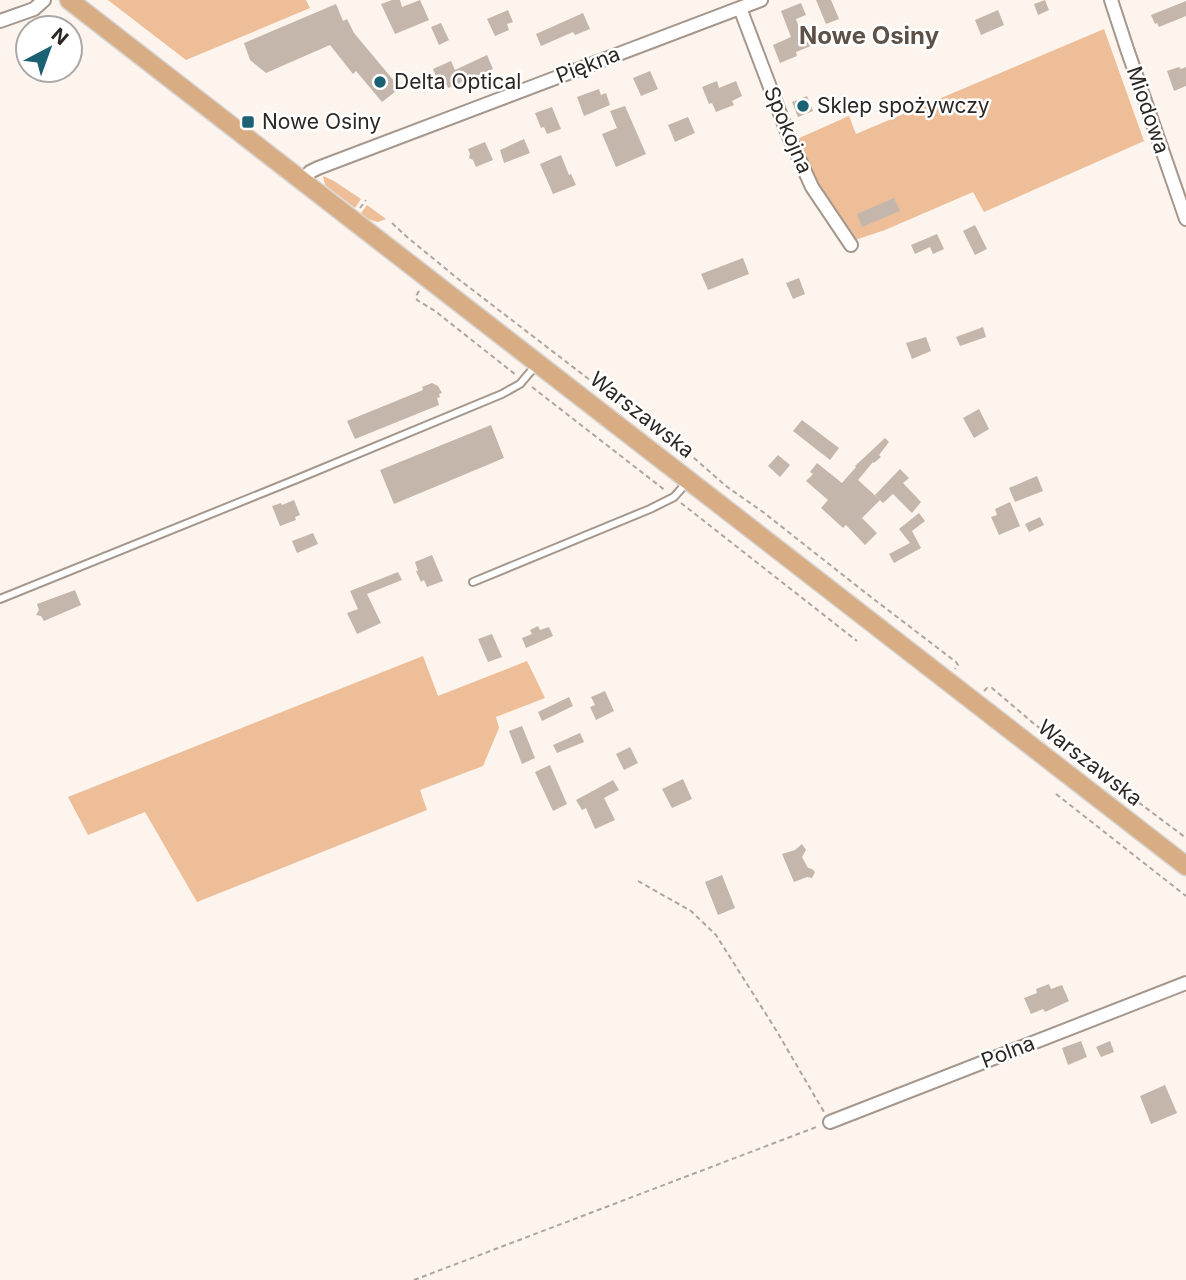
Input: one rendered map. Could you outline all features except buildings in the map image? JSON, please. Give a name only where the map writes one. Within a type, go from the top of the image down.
[{"type":"main road","name":"Warszawska","points":[[69,0],[1186,866]]},
{"type":"street","points":[[0,21],[34,9],[44,0]]},
{"type":"street","name":"Piękna","points":[[302,181],[318,168],[761,0]]},
{"type":"street","name":"Miodowa","points":[[1111,0],[1186,219]]},
{"type":"street","name":"Spokojna","points":[[740,8],[787,132],[812,187],[851,245]]},
{"type":"street","name":"Polna","points":[[830,1122],[1186,982]]},
{"type":"lane","points":[[0,599],[502,394],[523,381],[538,363]]},
{"type":"lane","points":[[473,582],[674,497],[688,481]]},
{"type":"path","points":[[357,212],[366,201]]},
{"type":"path","points":[[392,223],[457,278],[694,457],[726,486],[956,662],[958,665],[954,671]]},
{"type":"path","points":[[419,287],[421,288],[416,296],[417,300],[435,311],[857,640]]},
{"type":"path","points":[[981,693],[992,688],[1033,723],[1186,838]]},
{"type":"path","points":[[1056,794],[1186,896]]},
{"type":"path","points":[[414,1280],[830,1122],[716,935],[691,911],[638,881]]},
{"type":"shaded area","points":[[108,0],[306,0],[310,8],[186,60]]},
{"type":"shaded area","points":[[1104,29],[1144,141],[984,212],[973,192],[855,240],[823,196],[797,139],[849,116],[856,134]]},
{"type":"shaded area","points":[[323,176],[361,199],[355,208],[325,185]]},
{"type":"shaded area","points":[[367,205],[386,219],[378,222],[368,219],[361,213]]},
{"type":"shaded area","points":[[423,656],[438,696],[527,661],[545,698],[496,717],[499,728],[483,766],[420,790],[427,810],[197,902],[145,812],[88,835],[68,797]]},
{"type":"place","name":"Delta Optical","points":[[380,82]]},
{"type":"place","name":"Sklep spożywczy","points":[[803,106]]},
{"type":"place","name":"Nowe Osiny","points":[[248,122]]},
{"type":"district","name":"Nowe Osiny","points":[[869,36]]}]
